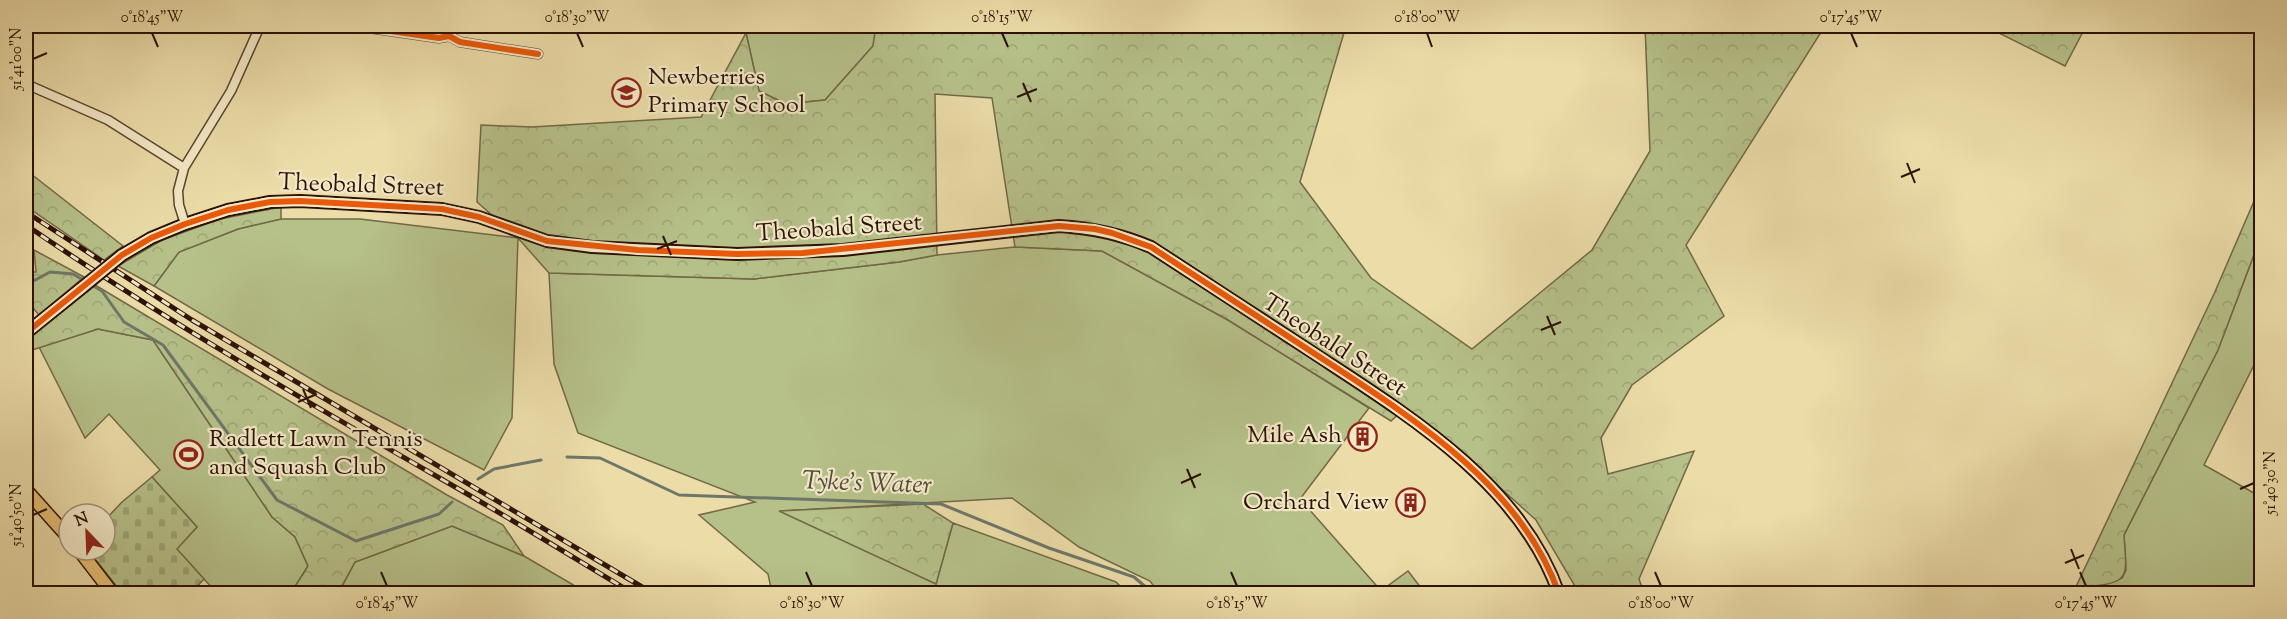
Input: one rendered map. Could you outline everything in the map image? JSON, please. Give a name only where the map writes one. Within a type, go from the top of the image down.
[{"type":"main road","points":[[26,490],[57,525]]},
{"type":"main road","points":[[88,562],[113,594]]},
{"type":"street","points":[[185,224],[179,205],[178,191],[184,168],[231,91],[260,26]]},
{"type":"street","points":[[356,26],[440,38],[449,36],[457,26]]},
{"type":"street","points":[[449,36],[460,42],[538,54]]},
{"type":"street","points":[[26,84],[108,120],[184,168]]},
{"type":"street","name":"Theobald Street","points":[[26,333],[122,255],[151,238],[228,210],[270,202],[300,201],[442,209],[462,212],[547,241],[592,247],[764,254],[843,250],[1059,226],[1095,229],[1151,248],[1401,411],[1464,463],[1499,496],[1540,551],[1559,594]]},
{"type":"green space","points":[[748,26],[876,26],[873,46],[825,100],[786,104],[759,91],[746,33]]},
{"type":"green space","points":[[876,26],[1346,26],[1300,182],[1371,278],[1472,349],[1592,250],[1650,151],[1645,26],[1825,26],[1686,245],[1724,316],[1632,385],[1601,438],[1608,474],[1694,451],[1639,579],[1644,593],[1579,593],[1536,520],[1466,457],[1405,408],[1391,421],[1228,320],[1102,251],[1015,247],[992,98],[935,94],[937,255],[899,262],[754,279],[549,273],[518,238],[477,202],[481,125],[532,127],[701,117],[746,33],[759,91],[786,104],[825,100],[873,46]]},
{"type":"green space","points":[[1985,26],[2086,26],[2065,66]]},
{"type":"green space","points":[[26,170],[123,246],[104,260],[26,206]]},
{"type":"green space","points":[[2261,185],[2261,236],[2218,350],[2124,535],[2126,558],[2124,574],[2114,582],[2090,586],[2086,593],[2073,593],[2214,294]]},
{"type":"green space","points":[[281,207],[281,219],[238,229],[179,252],[154,286],[118,266],[162,240],[220,219]]},
{"type":"green space","points":[[281,219],[360,219],[518,238],[512,418],[484,470],[328,389],[154,286],[179,252],[238,229]]},
{"type":"green space","points":[[2261,236],[2261,351],[2204,465],[2261,497],[2261,593],[2086,594],[2090,586],[2122,578],[2126,570],[2124,535],[2218,350]]},
{"type":"green space","points":[[1015,247],[1102,251],[1228,320],[1369,408],[1300,499],[1383,593],[1159,593],[1150,581],[1079,547],[1012,498],[781,511],[936,584],[953,523],[1116,582],[1127,593],[772,593],[768,574],[699,515],[755,502],[578,433],[554,364],[549,273],[754,279]]},
{"type":"green space","points":[[34,250],[84,277],[39,315],[26,300],[26,272],[36,272]]},
{"type":"green space","points":[[95,285],[447,495],[503,525],[524,556],[452,526],[355,562],[338,593],[291,593],[308,566],[295,537],[272,517],[153,340],[98,329],[26,352],[26,339]]},
{"type":"green space","name":"Radlett Lawn Tennis and Squash Club","points":[[98,329],[153,340],[272,517],[295,537],[308,566],[291,593],[217,593],[176,549],[197,527],[152,477],[160,470],[109,414],[85,438],[39,347]]},
{"type":"green space","points":[[152,477],[197,527],[177,549],[204,579],[191,593],[122,593],[97,562],[117,562],[117,507]]},
{"type":"green space","points":[[923,504],[953,523],[936,584],[779,511]]},
{"type":"green space","points":[[452,526],[524,556],[587,593],[338,594],[355,562]]},
{"type":"green space","points":[[1408,571],[1425,593],[1395,593],[1389,585]]},
{"type":"waterway","name":"Tyke's Water","points":[[26,285],[50,272],[73,274],[102,291],[124,322],[163,345],[277,500],[356,541],[439,514],[452,502]]},
{"type":"waterway","name":"Tyke's Water","points":[[567,457],[600,458],[679,495],[941,504],[1049,548],[1134,577],[1154,594]]},
{"type":"waterway","name":"Tyke's Water","points":[[478,479],[494,469],[541,460]]},
{"type":"railway","points":[[26,212],[192,320],[654,594]]},
{"type":"railway","points":[[26,225],[232,357],[634,594]]},
{"type":"cycle path","points":[[356,26],[439,38],[449,36],[460,42],[538,54]]},
{"type":"cycle path","points":[[26,333],[122,255],[151,238],[228,210],[270,202],[300,201],[442,209],[479,217],[547,241],[638,250],[737,254],[803,253],[1059,226],[1095,229],[1151,247],[1348,375],[1421,426],[1489,485],[1517,518],[1541,554],[1559,594]]},
{"type":"place","name":"Newberries Primary School","points":[[627,92]]},
{"type":"place","name":"Mile Ash","points":[[1363,436]]},
{"type":"place","name":"Radlett Lawn Tennis and Squash Club","points":[[188,454]]},
{"type":"place","name":"Orchard View","points":[[1410,503]]}]
